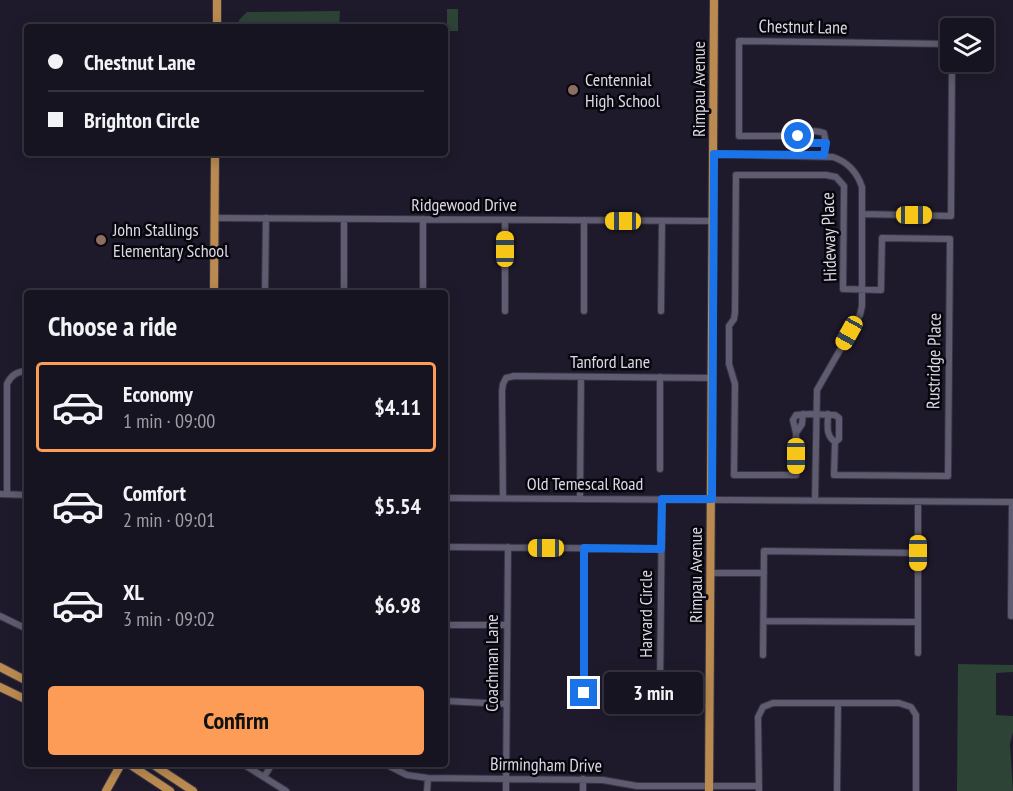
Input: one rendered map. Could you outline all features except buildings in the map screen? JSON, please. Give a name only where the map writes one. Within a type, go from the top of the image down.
[{"type":"main road","points":[[216,24],[217,0]]},
{"type":"main road","name":"Rimpau Avenue","points":[[709,788],[714,0]]},
{"type":"main road","points":[[214,290],[215,156]]},
{"type":"main road","points":[[0,667],[24,679]]},
{"type":"main road","points":[[0,687],[24,699]]},
{"type":"main road","points":[[106,791],[119,767]]},
{"type":"main road","points":[[134,767],[170,791]]},
{"type":"main road","points":[[157,767],[193,791]]},
{"type":"street","name":"Chestnut Lane","points":[[801,136],[809,143],[826,143],[824,133],[820,132],[805,132],[801,136],[739,136],[739,41],[940,44]]},
{"type":"street","points":[[862,214],[951,216],[952,72]]},
{"type":"street","points":[[824,155],[826,143]]},
{"type":"street","points":[[714,154],[824,155],[838,158],[854,171],[862,187],[860,315],[817,390],[815,500]]},
{"type":"street","name":"Hideway Place","points":[[815,414],[796,415],[793,420],[796,433],[796,475],[734,475],[735,384],[729,364],[729,326],[734,319],[735,312],[736,175],[826,175],[839,179],[844,186],[843,289],[862,289]]},
{"type":"street","name":"Ridgewood Drive","points":[[215,218],[713,221]]},
{"type":"street","points":[[265,290],[266,218]]},
{"type":"street","points":[[344,219],[344,290]]},
{"type":"street","points":[[423,219],[423,290]]},
{"type":"street","points":[[505,220],[505,311]]},
{"type":"street","points":[[584,220],[584,311]]},
{"type":"street","points":[[662,221],[662,311]]},
{"type":"street","name":"Rustridge Place","points":[[835,442],[830,438],[828,432],[828,414],[839,418],[839,439],[835,442],[834,475],[948,476],[950,239],[882,238],[881,290],[862,289]]},
{"type":"street","points":[[24,372],[11,376],[7,384],[3,494],[24,495]]},
{"type":"street","name":"Tanford Lane","points":[[503,498],[502,391],[506,378],[514,376],[713,378]]},
{"type":"street","points":[[580,499],[581,377]]},
{"type":"street","points":[[660,377],[660,469]]},
{"type":"street","points":[[815,414],[828,414]]},
{"type":"street","name":"Old Temescal Road","points":[[448,498],[1012,502]]},
{"type":"street","name":"Harvard Circle","points":[[660,692],[662,499]]},
{"type":"street","points":[[918,502],[918,653]]},
{"type":"street","points":[[1011,616],[1012,502]]},
{"type":"street","points":[[448,547],[661,549]]},
{"type":"street","name":"Coachman Lane","points":[[506,791],[507,548]]},
{"type":"street","points":[[584,548],[584,693]]},
{"type":"street","points":[[763,655],[764,551],[918,553]]},
{"type":"street","points":[[712,573],[764,573]]},
{"type":"street","points":[[0,616],[24,628]]},
{"type":"street","points":[[764,621],[918,622]]},
{"type":"street","points":[[448,625],[507,625]]},
{"type":"street","points":[[448,701],[506,704]]},
{"type":"street","points":[[759,789],[758,717],[763,707],[773,703],[838,703],[899,704],[911,707],[916,716],[916,791]]},
{"type":"street","points":[[837,791],[838,703]]},
{"type":"street","points":[[248,767],[286,791]]},
{"type":"street","points":[[264,777],[270,767]]},
{"type":"street","name":"Birmingham Drive","points":[[391,767],[407,775],[428,778],[583,779],[659,788],[759,789]]},
{"type":"street","points":[[428,778],[428,791]]},
{"type":"street","points":[[582,791],[583,779]]},
{"type":"green space","points":[[447,9],[458,9],[458,31],[448,31]]},
{"type":"green space","points":[[340,11],[339,24],[239,24],[239,20],[247,12]]},
{"type":"green space","points":[[958,664],[1013,665],[1013,672],[996,673],[996,715],[1013,716],[1010,744],[1013,791],[957,791]]},
{"type":"place","name":"Centennial High School","points":[[573,90]]},
{"type":"place","name":"John Stallings Elementary School","points":[[101,240]]},
{"type":"route","points":[[584,693],[584,548],[661,549],[662,499],[712,499],[714,154],[824,155],[826,143],[809,143],[798,136]]}]
